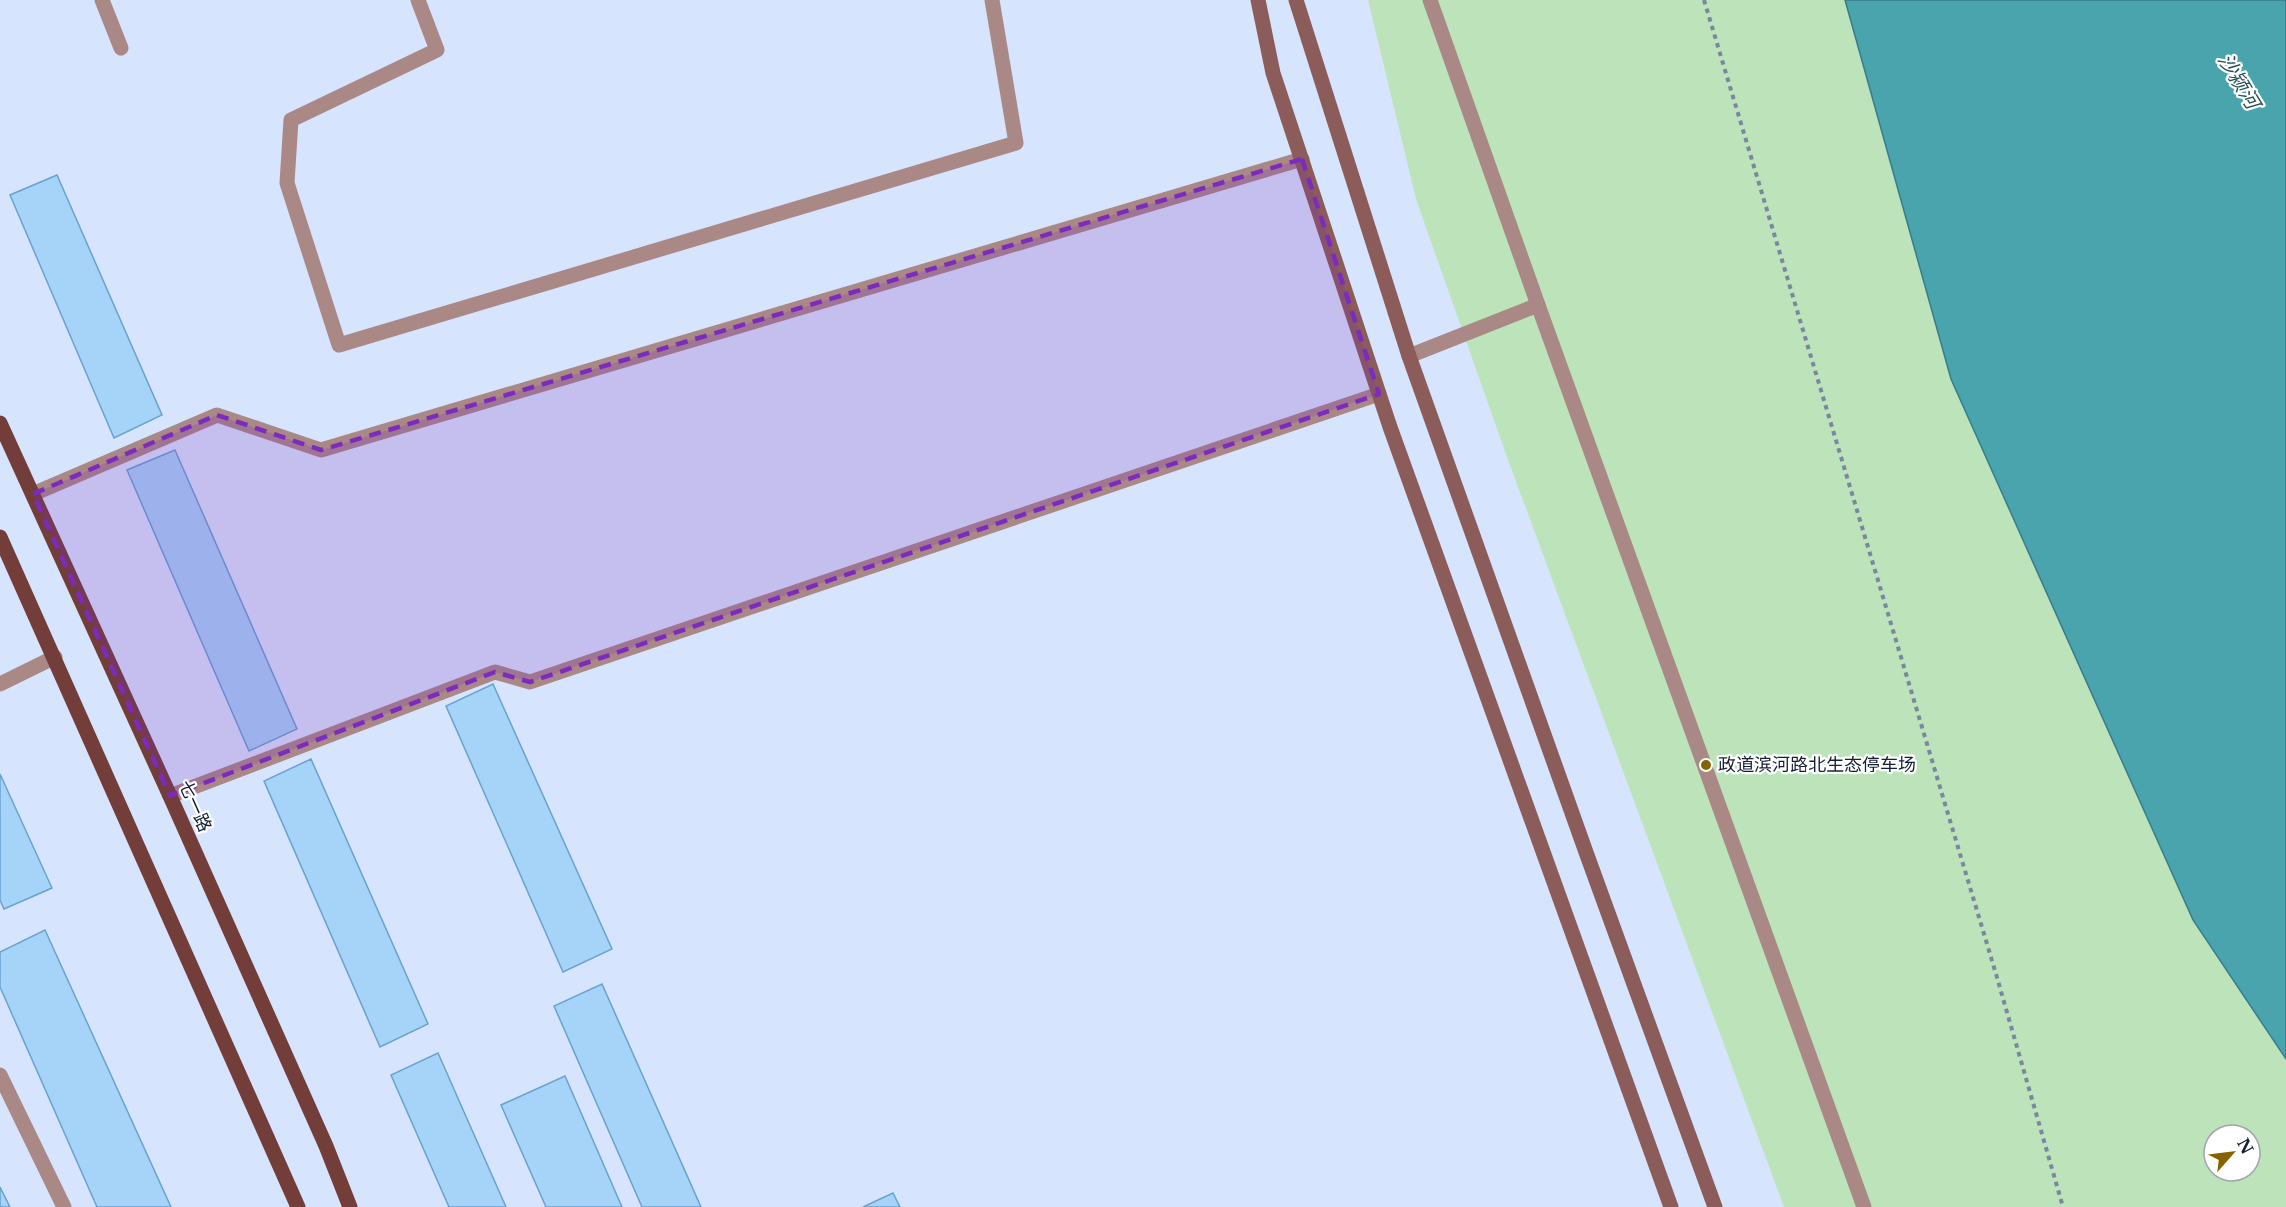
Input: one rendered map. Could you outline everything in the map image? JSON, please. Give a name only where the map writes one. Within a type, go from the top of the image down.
[{"type":"main road","points":[[1258,0],[1273,73],[1379,394],[1671,1207]]},
{"type":"main road","points":[[1296,0],[1409,356],[1715,1207]]},
{"type":"main road","name":"七一路","points":[[0,423],[170,796],[321,1135],[350,1207]]},
{"type":"main road","points":[[0,537],[298,1207]]},
{"type":"street","points":[[102,0],[121,48]]},
{"type":"street","points":[[418,0],[437,50],[291,120],[287,183],[339,345],[1016,142],[992,0]]},
{"type":"street","points":[[1430,0],[1864,1207]]},
{"type":"street","points":[[33,494],[217,415],[321,450],[1302,159]]},
{"type":"street","points":[[1409,356],[1538,305]]},
{"type":"street","points":[[170,796],[495,672],[530,682],[1379,394]]},
{"type":"street","points":[[0,684],[54,657]]},
{"type":"street","points":[[0,1075],[64,1207]]},
{"type":"path","points":[[1704,0],[1996,974],[2063,1207]]},
{"type":"highlighted area","points":[[1302,159],[1379,394],[530,682],[495,672],[170,796],[33,494],[217,415],[321,450]]},
{"type":"shaded area","points":[[1368,0],[1845,0],[1951,379],[2193,920],[2286,1059],[2286,1207],[1784,1207],[1507,457],[1416,199]]},
{"type":"water","name":"沙颍河","points":[[1845,0],[2286,0],[2286,1059],[2193,920],[1951,379]]},
{"type":"building","points":[[57,175],[162,415],[114,438],[10,195]]},
{"type":"building","points":[[175,450],[297,729],[249,751],[127,470]]},
{"type":"building","points":[[493,684],[612,949],[563,972],[446,706]]},
{"type":"building","points":[[311,759],[428,1024],[380,1047],[264,781]]},
{"type":"building","points":[[0,774],[52,888],[4,909],[0,900]]},
{"type":"building","points":[[45,930],[171,1207],[97,1207],[0,987],[0,952]]},
{"type":"building","points":[[602,984],[701,1207],[642,1207],[554,1006]]},
{"type":"building","points":[[438,1053],[506,1207],[449,1207],[391,1075]]},
{"type":"building","points":[[565,1076],[622,1207],[546,1207],[501,1105]]},
{"type":"building","points":[[0,1187],[10,1207],[0,1207]]},
{"type":"building","points":[[893,1193],[900,1207],[863,1207]]},
{"type":"place","name":"政道滨河路北生态停车场","points":[[1706,765]]}]
